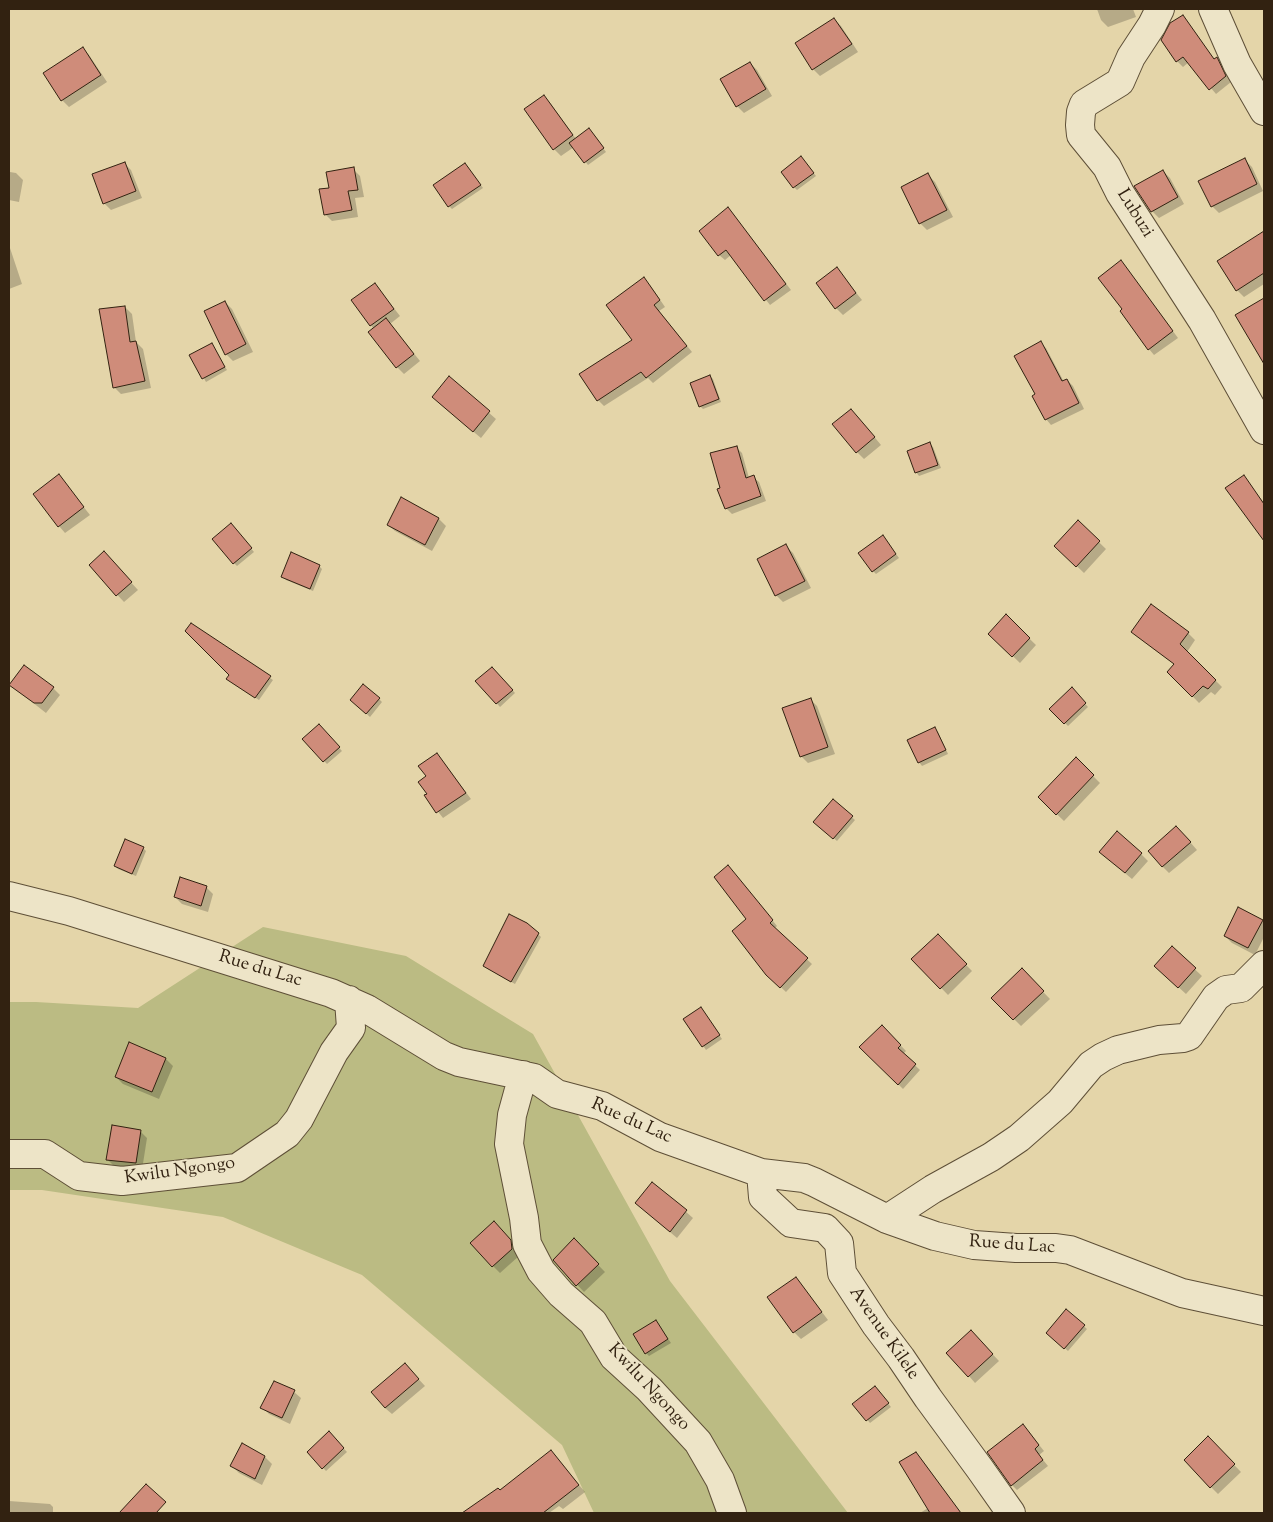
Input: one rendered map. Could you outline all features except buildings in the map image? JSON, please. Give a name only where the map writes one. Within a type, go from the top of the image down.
[{"type":"street","name":"Lubuzi","points":[[1160,9],[1131,57],[1120,82],[1084,104],[1080,125],[1082,135],[1107,167],[1120,193],[1202,320],[1264,430]]},
{"type":"street","points":[[1213,9],[1238,64],[1264,111]]},
{"type":"street","name":"Rue du Lac","points":[[9,896],[69,911],[332,992],[444,1056],[480,1068],[534,1078],[564,1097],[602,1106],[660,1136],[761,1173],[804,1178],[887,1219],[935,1236],[974,1245],[1070,1250],[1182,1293],[1264,1311]]},
{"type":"street","points":[[887,1219],[933,1189],[991,1157],[1019,1138],[1060,1102],[1091,1066],[1103,1057],[1118,1050],[1159,1040],[1189,1036],[1216,998],[1226,990],[1241,988],[1264,965]]},
{"type":"street","name":"Kwilu Ngongo","points":[[9,1154],[45,1154],[79,1176],[122,1181],[237,1168],[287,1134],[299,1119],[334,1052],[351,1028],[349,1000]]},
{"type":"street","name":"Kwilu Ngongo","points":[[523,1075],[512,1115],[509,1144],[524,1218],[527,1244],[541,1271],[561,1294],[593,1322],[614,1357],[649,1390],[698,1442],[720,1480],[732,1513]]},
{"type":"street","name":"Avenue Kilele","points":[[761,1173],[763,1197],[791,1223],[825,1228],[839,1243],[842,1273],[846,1281],[1011,1513]]},
{"type":"green space","points":[[263,927],[406,956],[533,1034],[670,1281],[848,1513],[594,1513],[562,1445],[362,1275],[223,1217],[42,1190],[9,1190],[9,1002],[138,1008]]}]
